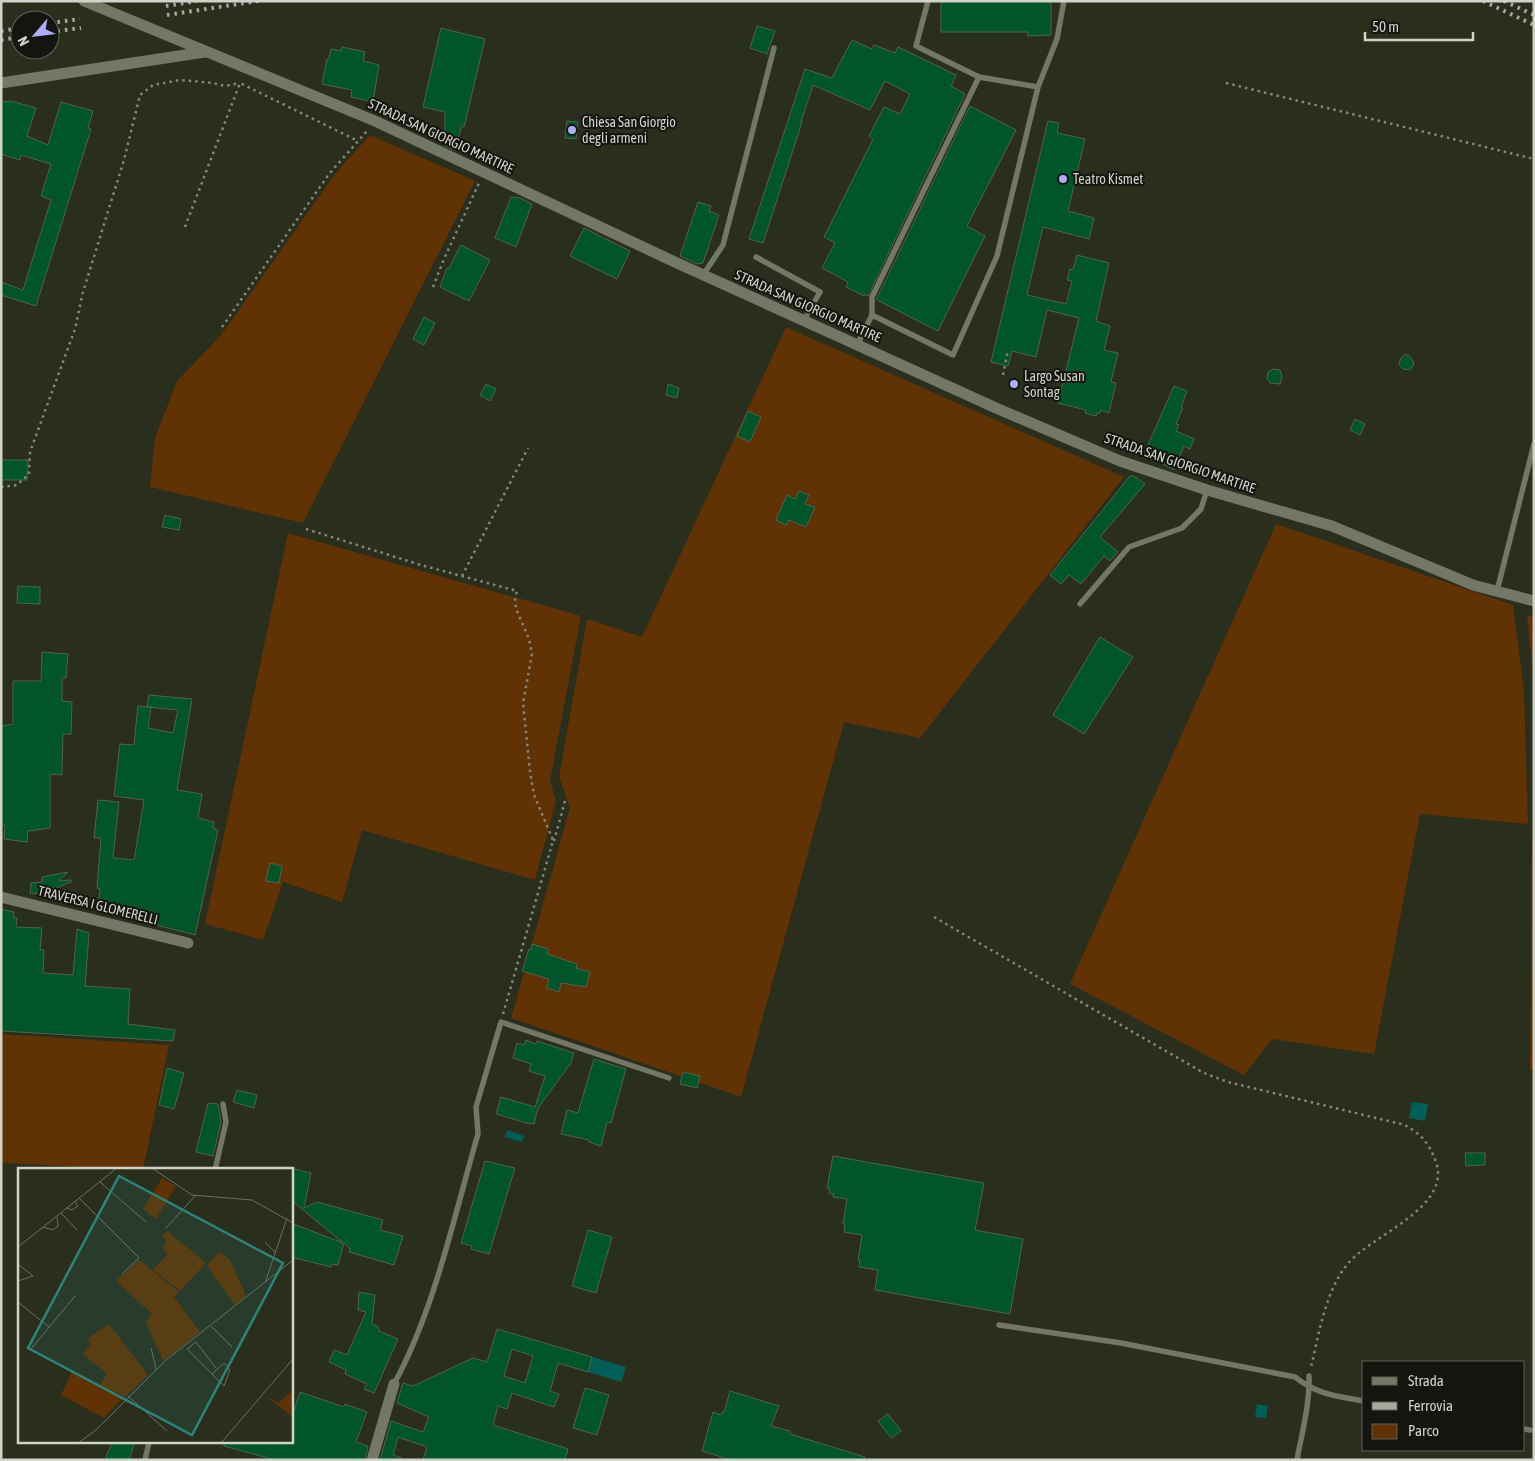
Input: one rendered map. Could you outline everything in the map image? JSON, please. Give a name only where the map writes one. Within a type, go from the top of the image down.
[{"type":"street","name":"STRADA SAN GIORGIO MARTIRE","points":[[84,1],[376,121],[703,275],[1120,462],[1207,490],[1332,526],[1473,585],[1534,601]]},
{"type":"street","points":[[1,83],[206,52]]},
{"type":"street","name":"TRAVERSA I GLOMERELLI","points":[[1,897],[188,943]]},
{"type":"street","points":[[372,1460],[394,1384]]},
{"type":"lane","points":[[928,1],[916,46],[979,78],[1038,86]]},
{"type":"lane","points":[[872,315],[952,355],[997,256],[1038,86],[1056,39],[1064,1]]},
{"type":"lane","points":[[703,275],[723,245],[774,48]]},
{"type":"lane","points":[[857,344],[872,315],[872,296],[979,78]]},
{"type":"lane","points":[[756,257],[820,292],[804,320]]},
{"type":"lane","points":[[1496,591],[1534,444]]},
{"type":"lane","points":[[1080,604],[1129,547],[1182,528],[1201,509],[1207,490]]},
{"type":"lane","points":[[394,1384],[404,1366],[431,1298],[478,1134],[476,1107],[501,1022],[669,1078]]},
{"type":"lane","points":[[215,1168],[226,1122],[224,1104]]},
{"type":"lane","points":[[999,1325],[1121,1343],[1295,1377],[1309,1388],[1328,1395],[1362,1401]]},
{"type":"lane","points":[[1297,1460],[1306,1416],[1309,1376]]},
{"type":"lane","points":[[145,1460],[149,1444]]},
{"type":"path","points":[[1,487],[17,486],[29,474],[30,452],[76,329],[83,292],[124,160],[140,95],[153,85],[180,80],[213,82],[225,86],[240,83],[358,141]]},
{"type":"path","points":[[185,227],[240,83]]},
{"type":"path","points":[[1226,83],[1534,158]]},
{"type":"path","points":[[222,327],[329,174],[376,121]]},
{"type":"path","points":[[433,287],[483,173]]},
{"type":"path","points":[[1003,376],[1008,350]]},
{"type":"path","points":[[462,576],[528,448]]},
{"type":"path","points":[[306,529],[517,591],[515,598],[516,609],[529,639],[532,654],[523,703],[530,772],[534,795],[553,840],[552,848]]},
{"type":"path","points":[[501,1022],[565,801]]},
{"type":"path","points":[[934,917],[1204,1073],[1228,1082],[1405,1124],[1420,1134],[1432,1149],[1438,1166],[1437,1184],[1430,1198],[1413,1214],[1368,1246],[1345,1267],[1326,1308],[1309,1376]]},
{"type":"green space","points":[[370,135],[475,181],[303,523],[150,487],[155,438],[177,381],[221,335],[335,174]]},
{"type":"green space","points":[[786,327],[1124,477],[920,738],[844,722],[741,1097],[511,1018],[570,808],[559,777],[587,619],[642,637]]},
{"type":"green space","points":[[1276,524],[1513,605],[1524,691],[1528,824],[1420,814],[1374,1054],[1272,1039],[1244,1075],[1070,984]]},
{"type":"green space","points":[[288,533],[581,616],[550,781],[556,800],[535,880],[362,830],[342,902],[283,882],[263,940],[205,924]]},
{"type":"green space","points":[[1527,615],[1534,617],[1534,683]]},
{"type":"green space","points":[[1534,819],[1534,1070],[1530,1070],[1532,840]]},
{"type":"green space","points":[[1,1034],[169,1045],[143,1168],[1,1163]]},
{"type":"water","points":[[1412,1102],[1428,1104],[1425,1121],[1409,1118]]},
{"type":"water","points":[[507,1130],[524,1136],[522,1142],[505,1137]]},
{"type":"water","points":[[592,1357],[626,1367],[621,1382],[588,1372]]},
{"type":"water","points":[[1257,1404],[1268,1406],[1266,1418],[1255,1417]]},
{"type":"building","points":[[941,1],[1051,1],[1051,35],[1028,36],[1028,32],[941,32]]},
{"type":"building","points":[[757,26],[775,31],[767,54],[750,48]]},
{"type":"building","points":[[441,28],[485,39],[464,127],[462,126],[454,150],[445,146],[445,112],[423,107]]},
{"type":"building","points":[[852,40],[872,49],[874,45],[895,53],[898,47],[956,75],[951,86],[965,94],[868,296],[864,294],[864,296],[846,287],[848,282],[822,268],[835,243],[824,237],[873,139],[869,136],[884,107],[900,114],[910,94],[885,81],[870,110],[813,85],[763,243],[749,239],[805,69],[832,78]]},
{"type":"building","points":[[342,47],[365,52],[363,61],[379,65],[373,102],[351,97],[352,90],[322,84],[331,49],[341,51]]},
{"type":"building","points":[[11,101],[36,108],[27,136],[48,145],[61,102],[93,111],[88,128],[91,129],[36,306],[1,295],[1,282],[23,290],[51,200],[41,196],[51,164],[21,155],[20,160],[1,154],[1,102]]},
{"type":"building","points":[[970,106],[1016,130],[967,226],[985,236],[938,331],[877,300],[877,298]]},
{"type":"building","name":"Chiesa San Giorgio degli armeni","points":[[567,121],[578,122],[576,139],[565,138]]},
{"type":"building","points":[[1048,121],[1059,123],[1057,133],[1085,139],[1068,211],[1094,218],[1089,239],[1043,227],[1027,295],[1066,304],[1072,281],[1067,280],[1070,269],[1073,270],[1077,255],[1109,263],[1096,321],[1110,326],[1104,350],[1118,353],[1111,382],[1116,383],[1109,413],[1101,410],[1096,416],[1085,413],[1086,410],[1058,403],[1079,318],[1047,310],[1036,357],[1012,351],[1008,366],[991,362]]},
{"type":"building","points":[[511,197],[520,198],[532,204],[516,247],[495,238]]},
{"type":"building","points":[[698,202],[711,206],[709,211],[719,215],[703,263],[697,264],[680,256]]},
{"type":"building","points":[[584,228],[630,251],[617,279],[570,256]]},
{"type":"building","points":[[461,245],[490,260],[469,301],[440,287],[447,268],[449,268]]},
{"type":"building","points":[[424,317],[435,323],[424,345],[413,339]]},
{"type":"building","points":[[1405,354],[1409,356],[1414,364],[1410,370],[1403,369],[1399,364]]},
{"type":"building","points":[[1273,369],[1280,370],[1282,376],[1280,384],[1270,383],[1267,379],[1268,372]]},
{"type":"building","points":[[486,384],[496,389],[490,401],[480,395]]},
{"type":"building","points":[[668,384],[679,388],[677,398],[666,395]]},
{"type":"building","points":[[1174,386],[1187,391],[1181,407],[1183,408],[1176,424],[1179,425],[1176,431],[1194,439],[1190,449],[1184,446],[1174,470],[1163,464],[1164,462],[1144,454]]},
{"type":"building","points":[[748,411],[761,417],[750,442],[737,436]]},
{"type":"building","points":[[1355,419],[1365,424],[1360,435],[1350,430]]},
{"type":"building","points":[[1,460],[28,460],[27,480],[1,480]]},
{"type":"building","points":[[1130,476],[1134,476],[1145,484],[1100,537],[1118,552],[1110,561],[1104,556],[1081,584],[1069,575],[1061,584],[1050,575]]},
{"type":"building","points":[[799,491],[809,495],[805,504],[815,507],[806,527],[789,520],[786,525],[776,520],[787,495],[795,499]]},
{"type":"building","points":[[165,515],[181,519],[179,530],[162,527]]},
{"type":"building","points":[[18,586],[40,587],[40,604],[17,603]]},
{"type":"building","points":[[1100,637],[1133,657],[1084,734],[1053,715]]},
{"type":"building","points":[[42,652],[68,654],[66,678],[62,678],[62,701],[72,702],[71,734],[63,734],[62,775],[50,774],[50,828],[28,831],[27,842],[4,839],[5,825],[1,825],[1,726],[13,724],[13,681],[41,681]]},
{"type":"building","points":[[149,695],[192,699],[177,790],[202,794],[198,818],[214,822],[213,828],[218,830],[195,935],[125,917],[126,912],[98,908],[100,889],[97,888],[101,838],[94,838],[98,800],[119,802],[113,858],[134,860],[144,800],[114,796],[120,744],[134,745],[138,706],[147,707]],"holes":[[[151,707],[178,710],[173,733],[148,728]]]},
{"type":"building","points":[[270,863],[282,866],[279,883],[266,881]]},
{"type":"building","points":[[68,872],[58,881],[71,880],[71,882],[46,892],[42,897],[42,894],[30,893],[31,883],[42,882],[42,877]]},
{"type":"building","points":[[1,909],[14,912],[13,917],[17,918],[16,927],[42,928],[40,950],[44,950],[43,973],[73,975],[77,929],[89,933],[85,986],[130,989],[128,1024],[175,1030],[173,1041],[1,1031]]},
{"type":"building","points":[[532,944],[548,949],[547,954],[577,964],[576,968],[590,972],[586,987],[561,983],[559,992],[547,988],[549,979],[522,971]]},
{"type":"building","points":[[526,1040],[536,1044],[537,1041],[574,1053],[571,1063],[538,1108],[534,1124],[496,1114],[501,1097],[535,1107],[545,1076],[529,1071],[531,1064],[513,1058],[517,1043],[524,1045]]},
{"type":"building","points":[[594,1059],[626,1069],[611,1123],[607,1122],[601,1146],[589,1142],[589,1140],[561,1134],[567,1110],[578,1113]]},
{"type":"building","points":[[167,1068],[184,1073],[174,1109],[159,1105]]},
{"type":"building","points":[[683,1072],[700,1076],[697,1088],[680,1084]]},
{"type":"building","points":[[237,1090],[257,1095],[254,1108],[233,1102]]},
{"type":"building","points":[[208,1103],[218,1104],[221,1122],[213,1156],[196,1152]]},
{"type":"building","points":[[1465,1153],[1485,1153],[1485,1165],[1466,1166]]},
{"type":"building","points":[[833,1156],[984,1183],[975,1230],[1023,1239],[1010,1314],[875,1290],[878,1270],[859,1267],[860,1260],[858,1260],[862,1235],[844,1232],[845,1224],[843,1224],[847,1199],[833,1197],[834,1194],[829,1193],[830,1189],[827,1188]]},
{"type":"building","points":[[485,1161],[515,1168],[489,1254],[471,1249],[472,1246],[461,1243]]},
{"type":"building","points":[[292,1168],[311,1173],[304,1208],[317,1202],[383,1220],[380,1230],[403,1236],[394,1265],[349,1252],[350,1249],[344,1243],[338,1265],[332,1264],[331,1267],[292,1257],[292,1223],[343,1243],[292,1201]]},
{"type":"building","points":[[588,1230],[612,1237],[596,1293],[572,1286]]},
{"type":"building","points":[[359,1292],[375,1295],[372,1324],[378,1327],[379,1331],[398,1339],[374,1393],[364,1389],[367,1384],[345,1374],[346,1370],[329,1362],[334,1350],[347,1355],[366,1312],[358,1310]]},
{"type":"building","points":[[497,1329],[592,1357],[588,1372],[558,1363],[550,1391],[559,1394],[554,1407],[512,1393],[507,1409],[498,1406],[493,1425],[568,1449],[565,1460],[423,1460],[427,1447],[398,1437],[393,1455],[401,1458],[401,1460],[380,1460],[391,1421],[423,1432],[429,1417],[397,1403],[403,1383],[413,1386],[473,1358],[487,1362]],"holes":[[[512,1349],[533,1356],[525,1383],[504,1376]]]},
{"type":"building","points":[[585,1388],[609,1395],[597,1435],[573,1428]]},
{"type":"building","points":[[730,1391],[779,1406],[771,1426],[790,1431],[790,1434],[865,1457],[864,1460],[731,1460],[702,1451],[713,1412],[721,1415],[724,1412]]},
{"type":"building","points":[[300,1392],[344,1407],[345,1404],[367,1412],[356,1442],[368,1446],[365,1460],[275,1460],[224,1446],[224,1444],[292,1444],[292,1416]]},
{"type":"building","points":[[888,1414],[901,1431],[891,1438],[878,1421]]},
{"type":"building","points":[[111,1444],[134,1444],[129,1460],[105,1460]]},
{"type":"railway","points":[[166,6],[197,1]]},
{"type":"railway","points":[[167,15],[258,1]]},
{"type":"railway","points":[[1483,1],[1534,25]]},
{"type":"railway","points":[[1504,1],[1534,15]]},
{"type":"railway","points":[[60,22],[80,19]]},
{"type":"railway","points":[[60,31],[81,28]]},
{"type":"railway","points":[[1,31],[10,30]]},
{"type":"railway","points":[[1,40],[10,39]]},
{"type":"place","name":"Chiesa San Giorgio degli armeni","points":[[572,130]]},
{"type":"place","name":"Teatro Kismet","points":[[1063,179]]},
{"type":"place","name":"Largo Susan Sontag","points":[[1014,384]]}]
